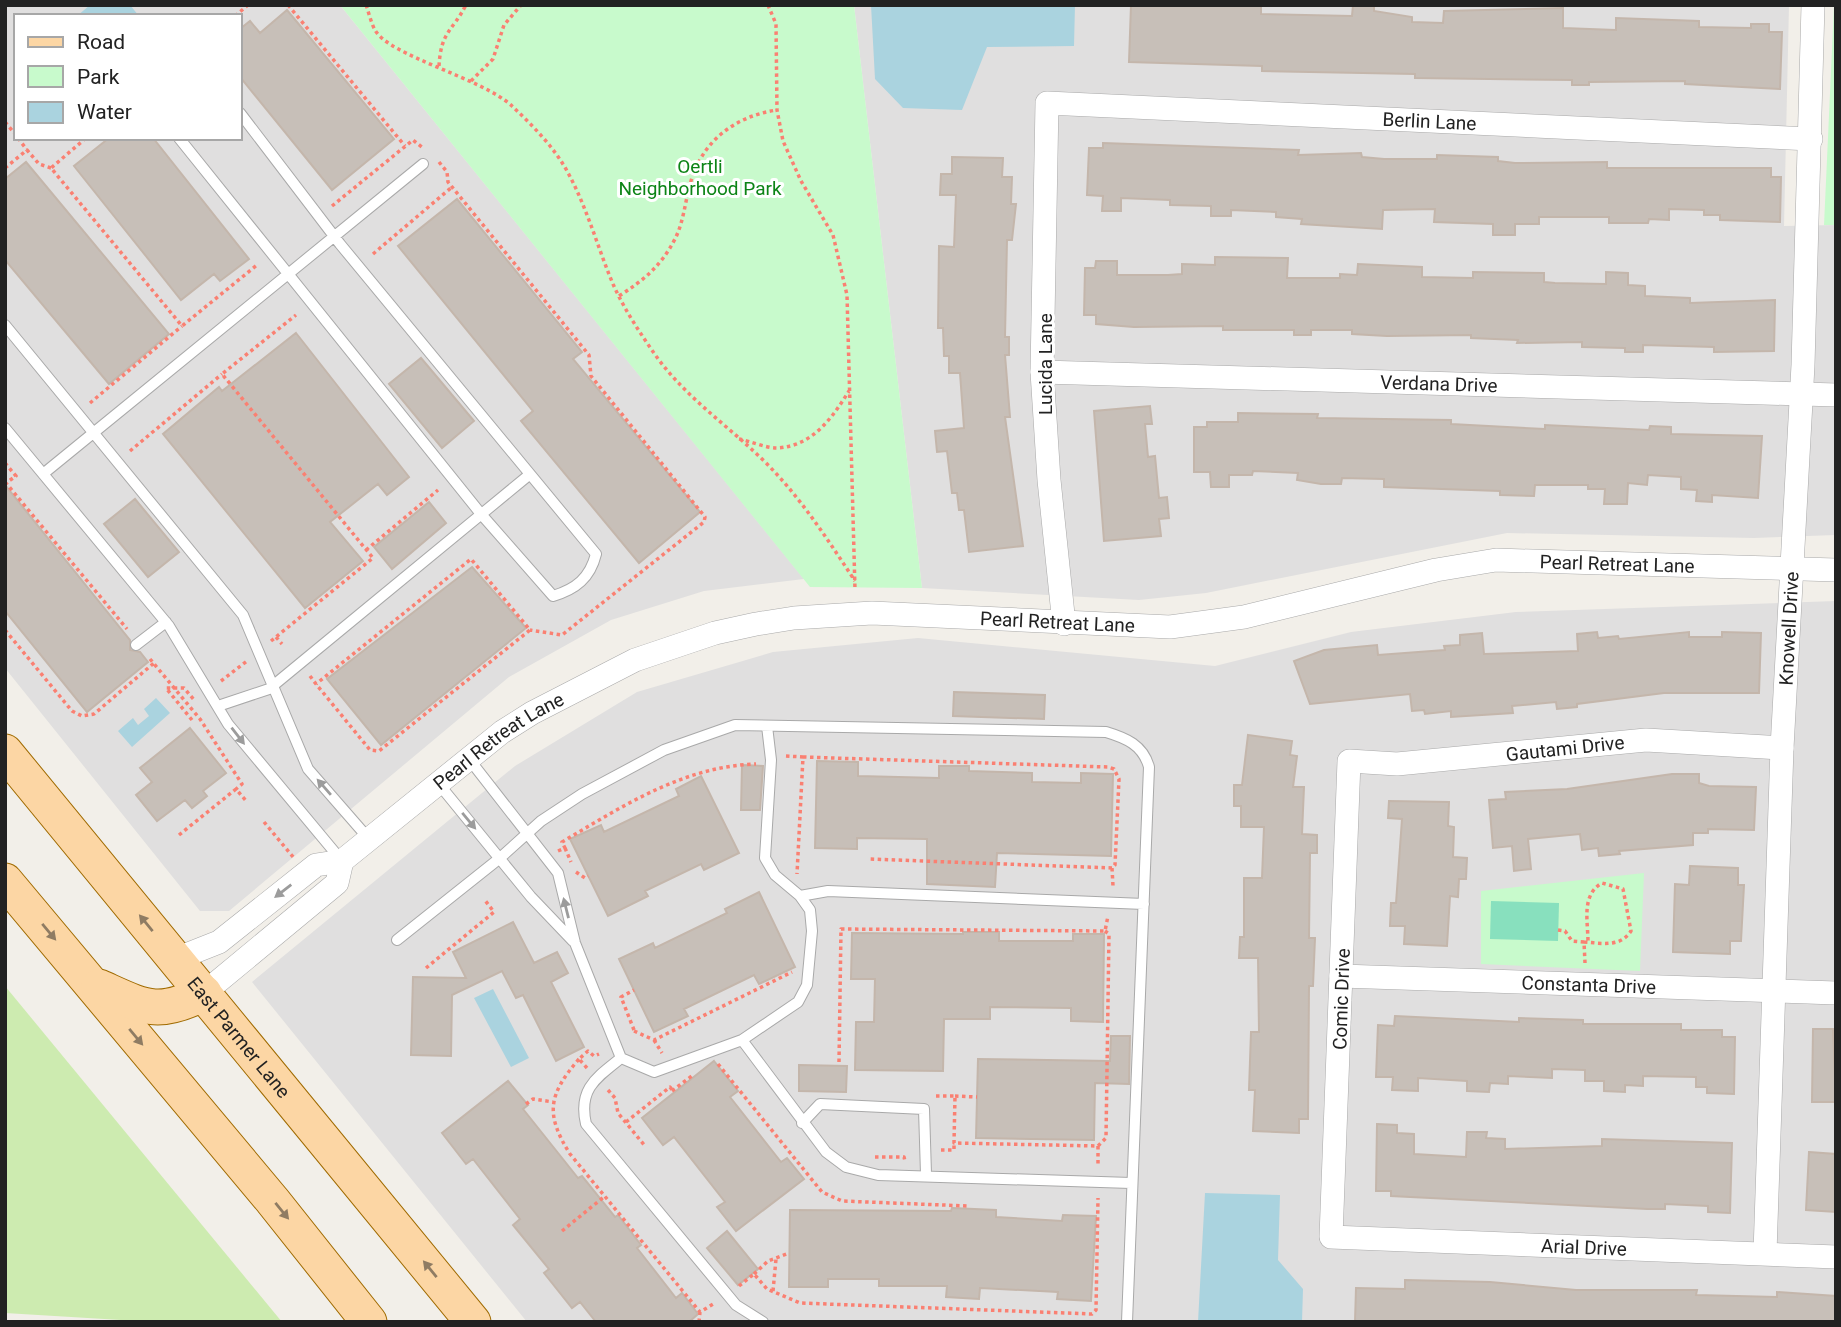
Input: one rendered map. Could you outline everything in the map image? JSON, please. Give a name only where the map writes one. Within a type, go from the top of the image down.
[{"type":"main road","name":"East Parmer Lane","points":[[5,752],[473,1322]]},
{"type":"main road","points":[[5,881],[272,1200],[369,1322]]},
{"type":"main road","points":[[92,984],[141,1006],[176,1008],[204,993]]},
{"type":"street","name":"Knowell Drive","points":[[1765,1253],[1782,748],[1793,569],[1811,139],[1813,5]]},
{"type":"street","name":"Berlin Lane","points":[[1047,103],[1811,139]]},
{"type":"street","name":"Lucida Lane","points":[[1047,103],[1042,372],[1049,480],[1064,624]]},
{"type":"street","name":"Verdana Drive","points":[[1042,372],[1836,395]]},
{"type":"street","name":"Pearl Retreat Lane","points":[[176,959],[219,942],[316,865],[342,860],[469,759],[532,713],[598,676],[676,645],[756,624],[872,613],[1158,627],[1206,623],[1271,611],[1436,570],[1496,560],[1836,570]]},
{"type":"street","name":"Gautami Drive","points":[[1349,761],[1397,764],[1646,740],[1782,748]]},
{"type":"street","name":"Comic Drive","points":[[1331,1237],[1349,761]]},
{"type":"street","name":"Pearl Retreat Lane","points":[[204,993],[337,883],[342,860]]},
{"type":"street","name":"Constanta Drive","points":[[1341,976],[1836,993]]},
{"type":"street","name":"Arial Drive","points":[[1331,1237],[1836,1257]]},
{"type":"lane","points":[[181,140],[286,275],[481,514],[552,596],[570,591],[591,572],[596,554],[334,237],[242,116]]},
{"type":"lane","points":[[43,474],[423,164]]},
{"type":"lane","points":[[5,325],[243,615],[275,684],[308,769],[369,839]]},
{"type":"lane","points":[[5,428],[166,622],[218,706],[260,765],[342,860]]},
{"type":"lane","points":[[218,706],[269,689],[529,475]]},
{"type":"lane","points":[[136,645],[166,622]]},
{"type":"lane","points":[[397,940],[527,834],[582,794],[664,750],[735,725],[1106,732],[1123,737],[1141,750],[1149,767],[1127,1322]]},
{"type":"lane","points":[[469,759],[558,873],[575,943],[621,1058],[654,1072],[742,1040],[797,1002],[807,985],[812,931],[810,910],[800,895],[775,875],[765,858],[771,760],[767,726]]},
{"type":"lane","points":[[438,783],[531,897],[575,943]]},
{"type":"lane","points":[[800,895],[828,891],[1144,904]]},
{"type":"lane","points":[[742,1040],[802,1123],[826,1152],[846,1167],[878,1175],[926,1174],[1131,1183]]},
{"type":"lane","points":[[621,1058],[593,1080],[582,1107],[586,1124],[736,1305],[763,1322]]},
{"type":"lane","points":[[802,1123],[820,1104],[924,1109],[926,1174]]},
{"type":"path","points":[[288,5],[405,146]]},
{"type":"path","points":[[366,5],[375,32],[393,48],[439,66],[510,104],[539,134],[565,168],[581,198],[619,296],[644,338],[680,385],[766,463],[814,519],[855,581]]},
{"type":"path","points":[[439,66],[440,45],[449,27],[466,5]]},
{"type":"path","points":[[471,82],[493,59],[504,25],[522,5]]},
{"type":"path","points":[[768,5],[776,24],[778,110],[783,141],[801,181],[833,235],[847,295],[855,590]]},
{"type":"path","points":[[619,296],[656,270],[667,254],[683,220],[695,167],[706,150],[733,124],[761,112],[778,110]]},
{"type":"path","points":[[19,140],[40,164],[51,167],[182,326]]},
{"type":"path","points":[[51,167],[84,140]]},
{"type":"path","points":[[332,206],[413,140],[418,147],[430,151]]},
{"type":"path","points":[[5,168],[27,150]]},
{"type":"path","points":[[316,684],[471,559],[530,630],[562,635],[704,522],[705,517],[591,376],[589,355],[448,182],[447,172],[439,161]]},
{"type":"path","points":[[373,254],[453,187]]},
{"type":"path","points":[[89,404],[257,265]]},
{"type":"path","points":[[130,451],[296,315]]},
{"type":"path","points":[[222,374],[373,558],[270,642]]},
{"type":"path","points":[[737,438],[777,448],[808,439],[829,423],[849,390]]},
{"type":"path","points":[[5,463],[16,476],[6,484],[127,629]]},
{"type":"path","points":[[366,550],[438,490]]},
{"type":"path","points":[[5,630],[72,711],[82,716],[93,714],[154,663]]},
{"type":"path","points":[[307,671],[370,750],[379,751],[530,630]]},
{"type":"path","points":[[276,637],[282,644]]},
{"type":"path","points":[[150,659],[200,719],[242,784],[178,835]]},
{"type":"path","points":[[220,681],[247,661]]},
{"type":"path","points":[[192,720],[166,688],[184,688],[194,702],[200,698]]},
{"type":"path","points":[[786,756],[1114,769],[1119,779],[1113,886]]},
{"type":"path","points":[[797,874],[803,757]]},
{"type":"path","points":[[588,876],[577,875],[562,842],[650,792],[704,769],[756,764]]},
{"type":"path","points":[[236,789],[247,802]]},
{"type":"path","points":[[264,822],[297,861]]},
{"type":"path","points":[[553,853],[565,848]]},
{"type":"path","points":[[869,859],[1112,868]]},
{"type":"path","points":[[1558,930],[1565,931],[1572,941],[1586,942],[1620,942],[1631,931],[1623,889],[1602,883],[1591,893],[1587,902],[1586,942],[1585,965]]},
{"type":"path","points":[[426,968],[494,912],[484,899]]},
{"type":"path","points":[[1105,931],[1109,914]]},
{"type":"path","points":[[839,1062],[841,929],[1105,931],[1109,934],[1106,1138],[1098,1146],[1098,1165]]},
{"type":"path","points":[[654,1040],[795,970]]},
{"type":"path","points":[[634,990],[621,997],[632,1032],[654,1040],[664,1055]]},
{"type":"path","points":[[603,1052],[594,1056],[588,1051],[558,1082],[553,1102],[557,1133],[570,1154],[700,1312],[699,1322]]},
{"type":"path","points":[[579,1059],[588,1069]]},
{"type":"path","points":[[626,1122],[670,1087],[674,1093]]},
{"type":"path","points":[[608,1090],[626,1122],[645,1146]]},
{"type":"path","points":[[936,1096],[977,1097]]},
{"type":"path","points":[[941,1150],[954,1150],[955,1096]]},
{"type":"path","points":[[526,1104],[533,1100],[553,1102]]},
{"type":"path","points":[[954,1143],[1098,1146]]},
{"type":"path","points":[[868,1157],[904,1157],[905,1161]]},
{"type":"path","points":[[562,1231],[605,1196]]},
{"type":"path","points":[[754,1274],[773,1293],[800,1303],[1092,1314],[1096,1310],[1098,1198]]},
{"type":"path","points":[[738,1288],[754,1274],[789,1252]]},
{"type":"path","points":[[773,1293],[776,1259]]},
{"type":"path","points":[[700,1312],[714,1302],[722,1312]]},
{"type":"shaded area","points":[[5,5],[340,5],[804,579],[704,591],[611,620],[509,677],[229,911],[200,911],[5,668]]},
{"type":"shaded area","points":[[854,5],[1789,5],[1784,226],[1836,225],[1836,535],[1754,538],[1507,533],[1206,593],[1139,600],[922,588]]},
{"type":"shaded area","points":[[1836,601],[1836,1322],[527,1322],[252,982],[515,766],[637,692],[773,652],[918,638],[1215,666],[1351,632],[1516,612]]},
{"type":"green space","name":"Oertli Neighborhood Park","points":[[340,5],[854,5],[922,588],[810,587]]},
{"type":"green space","points":[[1834,5],[1836,225],[1824,225]]},
{"type":"green space","points":[[1644,873],[1640,971],[1481,964],[1481,891]]},
{"type":"green space","points":[[1491,901],[1559,903],[1558,941],[1490,939]]},
{"type":"green space","points":[[5,986],[282,1322],[154,1322],[5,1313]]},
{"type":"water","points":[[90,5],[130,5],[137,14],[79,14]]},
{"type":"water","points":[[871,5],[1075,5],[1074,46],[987,47],[962,110],[903,108],[875,79]]},
{"type":"water","points":[[156,698],[170,713],[132,747],[118,731],[133,718],[138,725],[149,716],[144,709]]},
{"type":"water","points":[[493,989],[529,1058],[511,1067],[474,998]]},
{"type":"water","points":[[1205,1193],[1280,1195],[1278,1260],[1303,1289],[1302,1322],[1198,1322]]},
{"type":"building","points":[[1131,5],[1261,5],[1261,14],[1352,16],[1353,5],[1374,5],[1374,11],[1412,17],[1412,22],[1443,23],[1444,11],[1563,8],[1563,28],[1616,30],[1616,18],[1699,21],[1699,27],[1751,28],[1751,24],[1769,24],[1769,32],[1782,32],[1780,89],[1685,84],[1685,81],[1589,82],[1589,85],[1572,85],[1572,80],[1415,78],[1415,74],[1262,71],[1262,66],[1129,62]]},
{"type":"building","points":[[287,10],[394,139],[332,190],[242,79],[242,27],[250,21],[260,33]]},
{"type":"building","points":[[106,140],[155,140],[249,259],[220,281],[214,274],[181,300],[74,166]]},
{"type":"building","points":[[1103,143],[1299,150],[1298,155],[1361,153],[1362,157],[1384,159],[1437,159],[1437,155],[1498,157],[1498,161],[1515,163],[1607,162],[1607,168],[1771,168],[1771,177],[1781,177],[1780,222],[1720,220],[1720,215],[1704,215],[1704,210],[1669,209],[1669,220],[1649,219],[1648,223],[1609,223],[1609,217],[1539,217],[1539,224],[1515,224],[1515,235],[1493,235],[1493,224],[1434,222],[1435,209],[1383,210],[1382,229],[1301,224],[1302,219],[1276,217],[1276,212],[1231,210],[1231,216],[1211,216],[1211,206],[1170,205],[1170,200],[1121,198],[1121,211],[1102,211],[1103,196],[1087,195],[1089,148],[1103,148]]},
{"type":"building","points":[[952,157],[1003,158],[1002,177],[1012,177],[1011,204],[1016,204],[1012,240],[1007,240],[1005,337],[1009,337],[1009,355],[1005,355],[1010,417],[1005,417],[1023,546],[969,552],[964,510],[959,510],[957,493],[952,493],[947,451],[937,452],[935,431],[964,428],[960,373],[949,373],[949,356],[944,356],[943,328],[938,328],[939,246],[954,247],[956,195],[940,195],[941,174],[952,174]]},
{"type":"building","points":[[26,162],[169,334],[109,384],[5,260],[5,179]]},
{"type":"building","points":[[457,199],[582,352],[573,359],[700,512],[639,563],[521,421],[533,411],[398,246]]},
{"type":"building","points":[[1215,257],[1288,258],[1287,278],[1340,278],[1340,274],[1357,275],[1358,264],[1422,267],[1422,277],[1473,278],[1473,272],[1544,273],[1544,282],[1555,283],[1606,284],[1606,272],[1628,273],[1628,285],[1645,286],[1645,296],[1690,298],[1690,303],[1775,300],[1774,351],[1714,352],[1714,347],[1643,345],[1643,352],[1625,352],[1625,348],[1582,347],[1582,342],[1517,343],[1518,340],[1471,338],[1471,335],[1387,336],[1352,334],[1352,330],[1311,330],[1311,335],[1294,335],[1294,330],[1223,330],[1223,326],[1134,327],[1096,324],[1096,315],[1084,315],[1085,268],[1095,268],[1096,261],[1117,261],[1117,275],[1168,275],[1182,274],[1182,264],[1215,265]]},
{"type":"building","points":[[296,333],[409,477],[387,495],[378,484],[330,522],[363,561],[305,608],[163,434],[219,387],[222,391]]},
{"type":"building","points":[[421,358],[474,421],[442,448],[389,384]]},
{"type":"building","points":[[1150,406],[1152,424],[1145,424],[1148,457],[1155,456],[1159,498],[1167,497],[1169,518],[1159,519],[1161,536],[1104,541],[1094,411]]},
{"type":"building","points":[[1238,413],[1318,414],[1317,418],[1451,420],[1451,424],[1545,429],[1545,425],[1649,430],[1650,426],[1671,427],[1671,434],[1762,436],[1758,498],[1712,495],[1712,502],[1696,501],[1697,490],[1681,489],[1681,477],[1648,475],[1647,485],[1628,483],[1627,504],[1604,504],[1605,489],[1588,489],[1588,485],[1535,485],[1534,496],[1500,495],[1500,491],[1384,487],[1384,479],[1342,478],[1341,484],[1321,484],[1297,480],[1298,473],[1253,471],[1252,475],[1229,475],[1229,487],[1211,487],[1210,472],[1194,472],[1194,427],[1207,427],[1207,422],[1238,422]]},
{"type":"building","points":[[5,485],[130,640],[130,650],[140,652],[148,662],[87,712],[5,611]]},
{"type":"building","points":[[135,499],[179,552],[148,577],[104,524]]},
{"type":"building","points":[[429,502],[446,523],[392,569],[374,547]]},
{"type":"building","points":[[472,567],[526,628],[381,745],[327,679]]},
{"type":"building","points":[[1597,632],[1598,638],[1618,636],[1619,639],[1689,632],[1689,637],[1722,637],[1722,632],[1761,633],[1759,693],[1664,693],[1577,704],[1577,707],[1557,709],[1556,702],[1512,706],[1513,713],[1451,717],[1451,711],[1425,714],[1424,710],[1412,711],[1410,694],[1310,704],[1294,661],[1324,650],[1377,645],[1378,655],[1445,650],[1444,646],[1460,645],[1460,635],[1482,633],[1484,654],[1578,651],[1577,634]]},
{"type":"building","points":[[954,692],[1045,695],[1044,719],[953,716]]},
{"type":"building","points":[[190,728],[226,773],[203,791],[207,796],[192,808],[185,800],[157,821],[136,795],[152,782],[140,768]]},
{"type":"building","points":[[1248,735],[1292,741],[1290,755],[1297,756],[1293,787],[1304,787],[1302,834],[1317,835],[1317,853],[1310,853],[1309,938],[1315,938],[1313,986],[1309,986],[1308,1119],[1299,1119],[1299,1133],[1253,1131],[1255,1090],[1249,1090],[1251,1032],[1259,1032],[1258,958],[1239,958],[1240,937],[1244,937],[1244,878],[1262,878],[1264,827],[1241,827],[1241,806],[1234,806],[1234,785],[1242,785]]},
{"type":"building","points":[[817,761],[858,762],[858,776],[939,778],[939,766],[969,766],[969,771],[1032,773],[1032,782],[1081,783],[1081,773],[1113,774],[1111,856],[997,853],[995,887],[927,884],[927,839],[857,838],[857,849],[815,848]]},
{"type":"building","points":[[742,765],[763,766],[760,810],[741,810]]},
{"type":"building","points":[[1672,774],[1699,774],[1699,783],[1709,786],[1756,787],[1754,830],[1708,829],[1708,833],[1693,833],[1693,845],[1619,851],[1620,854],[1599,856],[1598,848],[1582,850],[1580,834],[1528,839],[1531,869],[1514,871],[1512,846],[1493,848],[1489,800],[1506,799],[1505,792],[1567,789]]},
{"type":"building","points":[[701,776],[739,853],[704,870],[701,864],[645,891],[648,896],[608,916],[570,839],[601,825],[604,832],[679,796],[676,789]]},
{"type":"building","points":[[1389,801],[1449,802],[1448,826],[1454,827],[1453,857],[1467,858],[1466,879],[1459,879],[1458,897],[1450,896],[1447,946],[1404,944],[1405,926],[1390,926],[1391,903],[1396,903],[1402,819],[1388,818]]},
{"type":"building","points":[[1690,866],[1738,868],[1738,885],[1744,885],[1741,941],[1730,941],[1730,954],[1673,952],[1675,884],[1689,885]]},
{"type":"building","points":[[759,892],[795,967],[759,984],[754,975],[684,1009],[688,1016],[654,1032],[619,959],[653,943],[655,948],[727,913],[725,909]]},
{"type":"building","points":[[513,922],[534,963],[557,952],[568,973],[551,982],[584,1047],[556,1061],[523,995],[516,998],[502,971],[452,995],[451,1056],[411,1055],[413,977],[466,978],[453,952]]},
{"type":"building","points":[[999,932],[999,941],[1073,941],[1073,934],[1104,934],[1103,1022],[1071,1021],[1071,1008],[990,1007],[990,1019],[944,1019],[943,1071],[855,1070],[856,1022],[874,1022],[875,979],[851,979],[852,933]]},
{"type":"building","points":[[1395,1016],[1519,1022],[1519,1018],[1583,1020],[1583,1024],[1681,1024],[1681,1030],[1722,1030],[1722,1037],[1735,1037],[1734,1094],[1707,1093],[1707,1087],[1696,1087],[1696,1077],[1643,1076],[1643,1086],[1625,1085],[1625,1092],[1604,1091],[1604,1081],[1585,1081],[1585,1070],[1552,1069],[1552,1078],[1508,1076],[1508,1084],[1490,1083],[1489,1092],[1467,1091],[1467,1081],[1418,1078],[1418,1091],[1392,1090],[1393,1077],[1376,1077],[1378,1025],[1394,1026]]},
{"type":"building","points":[[1813,1029],[1833,1029],[1836,1102],[1812,1102]]},
{"type":"building","points":[[1111,1036],[1130,1036],[1129,1084],[1095,1083],[1094,1140],[976,1138],[978,1059],[1110,1061]]},
{"type":"building","points":[[714,1061],[738,1091],[730,1097],[781,1162],[787,1158],[804,1179],[736,1231],[717,1207],[725,1202],[674,1137],[663,1145],[642,1118]]},
{"type":"building","points":[[799,1065],[847,1066],[846,1092],[799,1091]]},
{"type":"building","points":[[508,1081],[528,1105],[523,1109],[578,1178],[582,1176],[615,1217],[618,1215],[641,1245],[637,1248],[676,1298],[682,1293],[698,1314],[689,1322],[596,1322],[580,1302],[572,1308],[544,1273],[549,1269],[513,1225],[520,1219],[473,1159],[466,1164],[442,1133]]},
{"type":"building","points":[[1377,1124],[1397,1125],[1397,1133],[1414,1134],[1414,1154],[1466,1157],[1467,1132],[1487,1132],[1486,1138],[1505,1139],[1505,1149],[1602,1146],[1602,1139],[1732,1143],[1730,1213],[1708,1212],[1708,1206],[1665,1204],[1665,1209],[1647,1209],[1391,1196],[1391,1191],[1376,1191]]},
{"type":"building","points":[[1809,1152],[1836,1154],[1836,1212],[1806,1210]]},
{"type":"building","points":[[952,1208],[996,1210],[996,1217],[1062,1221],[1063,1215],[1096,1216],[1091,1301],[1057,1299],[1058,1292],[980,1288],[979,1299],[946,1297],[947,1286],[879,1286],[879,1279],[828,1279],[828,1287],[789,1287],[790,1210],[951,1211]]},
{"type":"building","points":[[727,1231],[758,1269],[738,1285],[707,1248]]},
{"type":"building","points":[[1405,1280],[1490,1282],[1576,1290],[1697,1290],[1696,1295],[1777,1297],[1777,1292],[1836,1296],[1836,1322],[1355,1322],[1356,1288],[1405,1289]]}]
